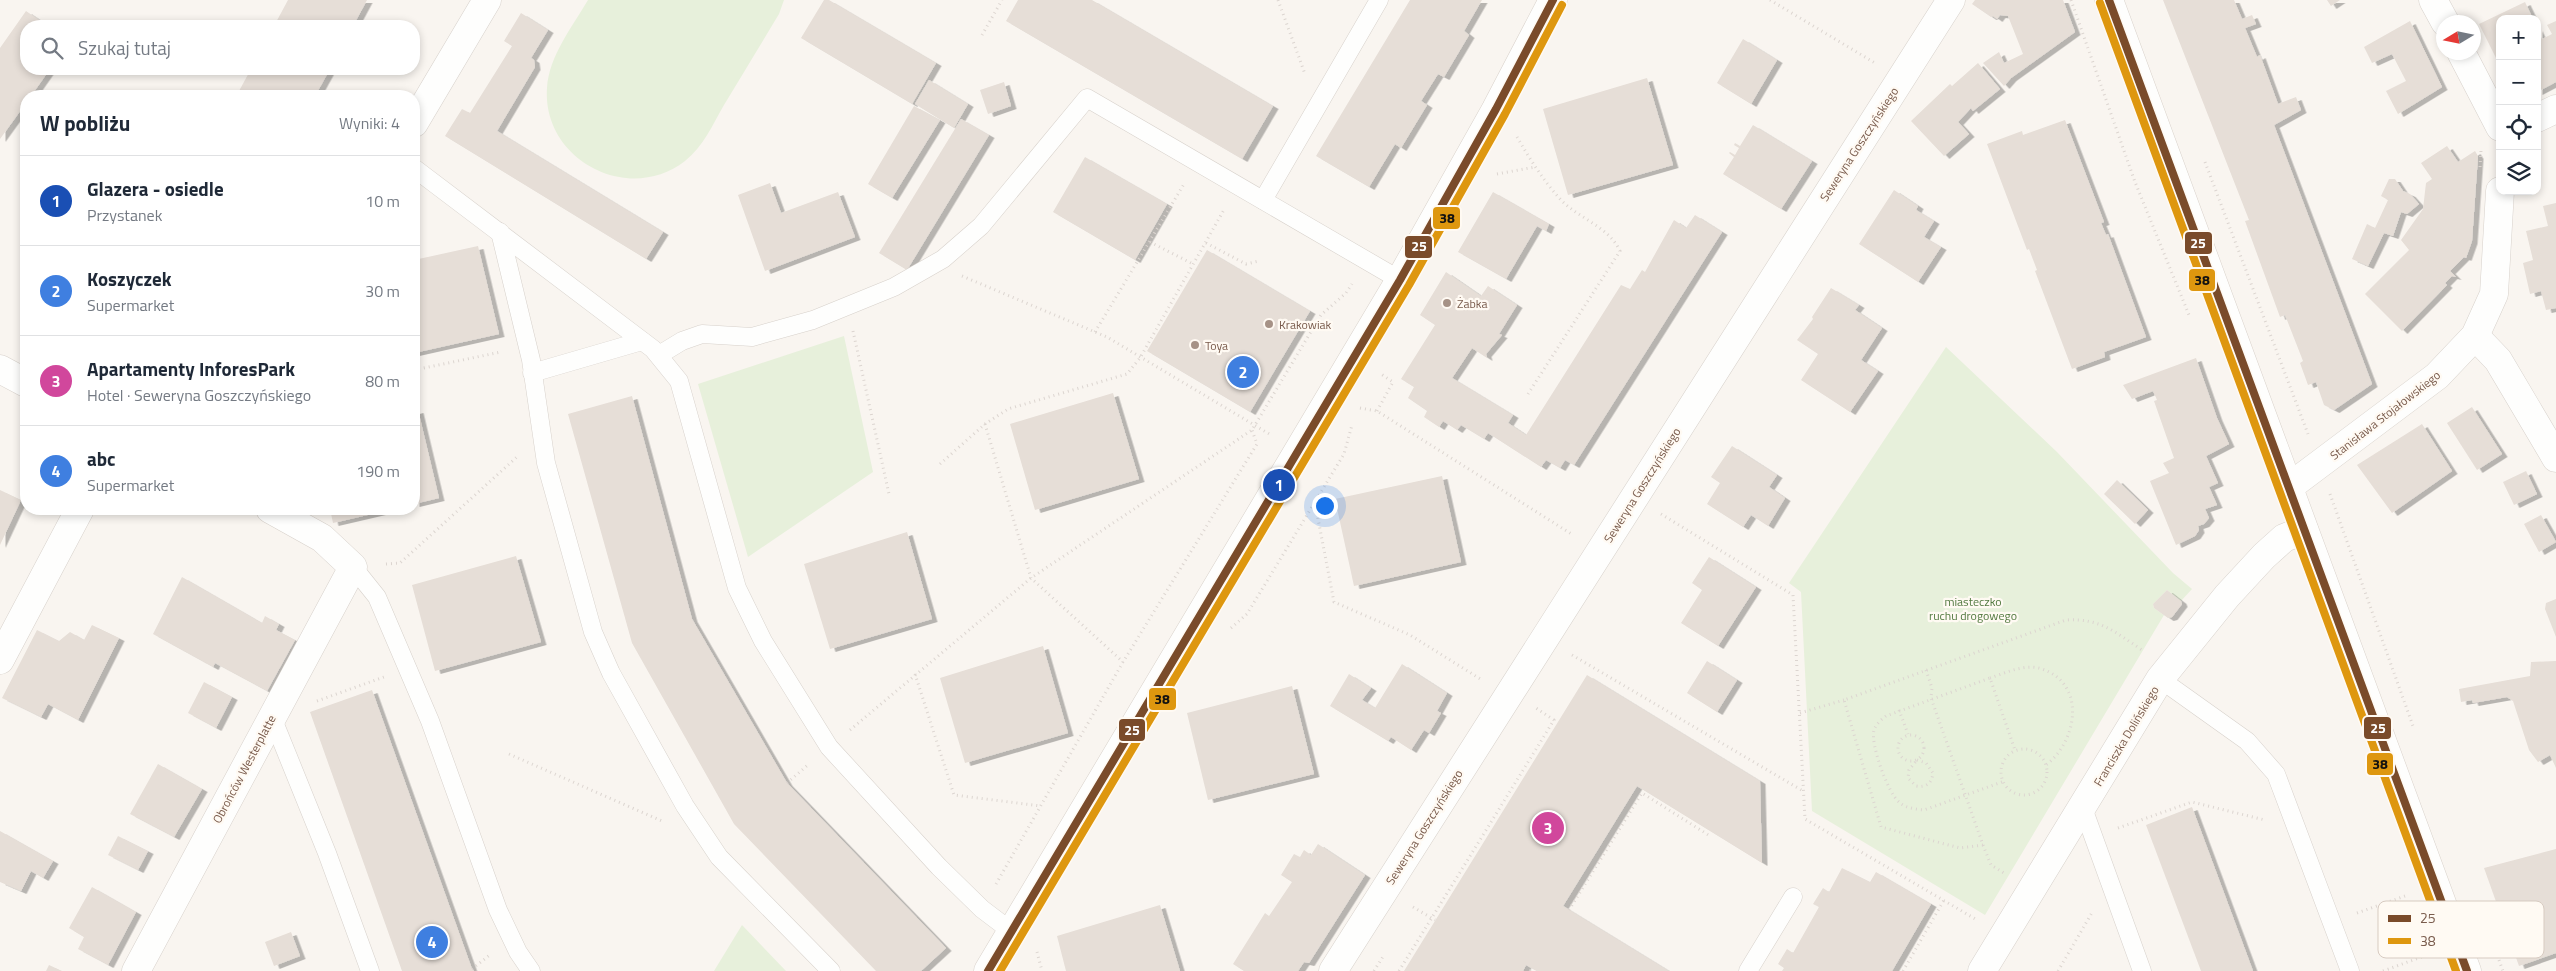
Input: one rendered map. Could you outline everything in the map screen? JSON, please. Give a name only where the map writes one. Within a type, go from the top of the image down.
[{"type":"street","points":[[420,113],[487,0]]},
{"type":"street","points":[[988,971],[1400,280],[1496,109],[1553,0]]},
{"type":"street","name":"Seweryna Goszczyńskiego","points":[[1333,971],[1951,0]]},
{"type":"street","points":[[2109,0],[2441,901]]},
{"type":"street","points":[[2433,0],[2441,15]]},
{"type":"street","points":[[2464,60],[2490,135]]},
{"type":"street","points":[[2541,116],[2556,109]]},
{"type":"street","name":"Stanisława Stojałowskiego","points":[[2289,487],[2437,376],[2475,336],[2494,294],[2500,195]]},
{"type":"street","points":[[2475,336],[2498,360],[2556,458]]},
{"type":"street","points":[[0,369],[20,380]]},
{"type":"street","points":[[0,660],[77,515]]},
{"type":"street","points":[[281,515],[322,538],[353,567]]},
{"type":"street","name":"Franciszka Dolińskiego","points":[[1982,971],[2083,808],[2155,667],[2227,596],[2264,556],[2284,538],[2304,530]]},
{"type":"street","name":"Obrońców Westerplatte","points":[[136,971],[353,567]]},
{"type":"street","points":[[2462,958],[2467,971]]},
{"type":"lane","points":[[1263,200],[1379,0]]},
{"type":"lane","points":[[659,355],[682,341],[702,334],[752,337],[813,320],[894,287],[934,264],[981,226],[1088,98],[1365,262],[1400,280]]},
{"type":"lane","points":[[420,172],[642,340],[659,355],[679,381],[737,588],[763,640],[829,747],[939,867],[982,909],[1011,931]]},
{"type":"lane","points":[[500,232],[532,373],[546,463],[593,632],[611,673],[685,806],[719,857],[831,971]]},
{"type":"lane","points":[[532,373],[642,340]]},
{"type":"lane","points":[[353,567],[377,597],[430,721],[498,910],[518,952],[531,971]]},
{"type":"lane","points":[[2155,667],[2248,741],[2276,774],[2350,971]]},
{"type":"lane","points":[[272,716],[327,853],[370,971]]},
{"type":"lane","points":[[2083,808],[2142,971]]},
{"type":"lane","points":[[1748,971],[1793,897]]},
{"type":"path","points":[[982,35],[1002,0]]},
{"type":"path","points":[[1278,0],[1317,108]]},
{"type":"path","points":[[1770,0],[1880,66]]},
{"type":"path","points":[[2071,0],[2135,182],[2190,319]]},
{"type":"path","points":[[2480,173],[2490,135]]},
{"type":"path","points":[[1516,136],[1535,167],[1563,202],[1615,240],[1620,252],[1528,394]]},
{"type":"path","points":[[1095,332],[1197,162]]},
{"type":"path","points":[[1490,175],[1535,167]]},
{"type":"path","points":[[940,464],[986,424],[1008,409],[1128,374],[1140,358],[1238,186]]},
{"type":"path","points":[[1150,242],[1193,264]]},
{"type":"path","points":[[1206,243],[1246,264],[1259,261]]},
{"type":"path","points":[[829,747],[1031,578],[1252,430],[1321,315],[1346,293],[1365,262]]},
{"type":"path","points":[[934,264],[1095,332],[1255,424]]},
{"type":"path","points":[[848,306],[889,494]]},
{"type":"path","points":[[420,369],[504,352]]},
{"type":"path","points":[[1377,371],[1393,382],[1377,411]]},
{"type":"path","points":[[1357,408],[1377,411],[1600,552]]},
{"type":"path","points":[[986,424],[1031,578],[1123,662]]},
{"type":"path","points":[[982,909],[1123,662],[1258,444],[1252,430]]},
{"type":"path","points":[[353,567],[400,563],[542,435]]},
{"type":"path","points":[[1640,489],[1650,507],[1793,595],[1805,819],[1978,920]]},
{"type":"path","points":[[1315,502],[1334,602],[1410,635],[1490,686]]},
{"type":"path","points":[[1800,713],[1844,700],[2066,620],[2084,619],[2101,623],[2155,667]]},
{"type":"path","points":[[1570,654],[1804,791]]},
{"type":"path","points":[[2002,782],[1924,810],[1900,804],[1892,795],[1874,743],[1874,731],[1878,723],[1886,716],[1899,710],[2020,668],[2041,668],[2057,677],[2069,692],[2074,707],[2072,730],[2056,758],[2046,765]]},
{"type":"path","points":[[272,716],[408,669]]},
{"type":"path","points":[[1926,670],[1932,688],[1931,698],[1991,865],[2032,890]]},
{"type":"path","points":[[916,674],[954,795],[1041,806]]},
{"type":"path","points":[[1990,678],[2015,750]]},
{"type":"path","points":[[1844,700],[1880,828],[1960,848],[1983,845]]},
{"type":"path","points":[[1399,971],[1434,919],[1554,720],[1536,707]]},
{"type":"path","points":[[1899,710],[1908,734]]},
{"type":"path","points":[[1908,734],[1899,743],[1898,752],[1908,761],[1917,760],[1929,766],[1933,773],[1931,781],[1924,786],[1916,786],[1908,778],[1909,770],[1917,760],[1923,754],[1925,745],[1920,738],[1908,734]]},
{"type":"path","points":[[2023,749],[2037,753],[2046,765],[2047,773],[2042,788],[2029,796],[2013,793],[2002,782],[2001,767],[2004,760],[2015,750],[2023,749]]},
{"type":"path","points":[[509,754],[672,825]]},
{"type":"path","points":[[1569,910],[1642,793],[1710,836]]},
{"type":"path","points":[[2114,829],[2192,802],[2296,828]]},
{"type":"path","points":[[2058,971],[2109,881]]},
{"type":"path","points":[[2392,901],[2408,895]]},
{"type":"path","points":[[1903,971],[1944,900]]},
{"type":"path","points":[[2332,923],[2378,906]]},
{"type":"path","points":[[1413,907],[1434,919]]},
{"type":"path","points":[[2383,971],[2419,958]]},
{"type":"green space","points":[[588,0],[784,0],[779,14],[697,149],[685,161],[663,173],[639,178],[615,176],[593,168],[574,154],[559,136],[549,114],[547,88],[552,65],[562,42]]},
{"type":"green space","points":[[844,336],[873,472],[748,557],[698,384]]},
{"type":"green space","name":"miasteczko ruchu drogowego","points":[[1946,347],[2057,452],[2173,573],[2192,589],[2181,601],[2167,590],[2153,604],[2154,608],[2164,615],[1985,915],[1812,811],[1801,592],[1789,583]]},
{"type":"green space","points":[[742,925],[786,971],[714,971]]},
{"type":"building","points":[[288,0],[367,0],[356,20],[277,20]]},
{"type":"building","points":[[824,0],[829,0],[936,63],[912,104],[801,38]]},
{"type":"building","points":[[1018,0],[1092,0],[1273,106],[1242,159],[1006,21]]},
{"type":"building","points":[[1410,0],[1482,0],[1464,31],[1469,35],[1444,77],[1438,74],[1421,101],[1427,105],[1401,148],[1395,144],[1369,187],[1316,156]]},
{"type":"building","points":[[1975,0],[2063,0],[2075,32],[2011,78],[2004,86],[1983,63],[1999,52],[2004,63],[2023,54],[2008,16],[2000,15],[1997,19],[1993,16],[1991,17],[1972,4]]},
{"type":"building","points":[[2163,0],[2234,0],[2242,19],[2252,15],[2256,24],[2245,28],[2257,57],[2260,55],[2278,104],[2296,97],[2301,110],[2274,125],[2372,384],[2334,410],[2324,405],[2316,382],[2308,385],[2300,363],[2303,361],[2285,315],[2280,317],[2245,221],[2249,220]]},
{"type":"building","points":[[2327,0],[2340,0],[2331,6]]},
{"type":"building","points":[[2525,2],[2531,15],[2498,15]]},
{"type":"building","points":[[26,11],[39,20],[20,20],[20,75],[46,75],[35,90],[20,90],[20,111],[0,139],[0,48]]},
{"type":"building","points":[[521,13],[548,30],[531,58],[534,60],[535,67],[497,131],[663,232],[646,259],[445,136],[462,109],[470,113],[512,46],[504,41]]},
{"type":"building","points":[[2496,16],[2496,58],[2481,28],[2481,23]]},
{"type":"building","points":[[2410,21],[2442,87],[2398,114],[2386,91],[2406,81],[2392,54],[2372,63],[2364,47]]},
{"type":"building","points":[[2556,21],[2556,82],[2541,90],[2541,37],[2542,39],[2552,34],[2547,25]]},
{"type":"building","points":[[1743,39],[1777,60],[1751,104],[1717,83]]},
{"type":"building","points":[[1978,63],[2000,89],[1973,111],[1971,108],[1958,122],[1969,134],[1944,156],[1911,121],[1950,84],[1952,86]]},
{"type":"building","points":[[248,75],[327,75],[318,90],[240,90]]},
{"type":"building","points":[[1647,78],[1673,165],[1568,195],[1543,109]]},
{"type":"building","points":[[929,80],[968,104],[954,128],[915,104]]},
{"type":"building","points":[[1004,82],[1011,106],[988,114],[980,90]]},
{"type":"building","points":[[914,106],[940,120],[892,198],[868,184]]},
{"type":"building","points":[[961,119],[989,135],[907,270],[879,253]]},
{"type":"building","points":[[2065,120],[2104,222],[2101,223],[2106,235],[2108,234],[2146,337],[2104,352],[2105,357],[2072,369],[2035,271],[2037,270],[2029,249],[2027,250],[1987,144],[2022,131],[2023,135]]},
{"type":"building","points":[[1753,125],[1812,161],[1781,209],[1723,174],[1734,157],[1729,153],[1735,155],[1739,148],[1734,145],[1735,143],[1740,146]]},
{"type":"building","points":[[2447,146],[2458,162],[2475,151],[2478,156],[2472,241],[2466,258],[2464,257],[2450,271],[2456,277],[2452,276],[2445,283],[2447,285],[2402,331],[2365,294],[2409,250],[2401,240],[2423,209],[2426,183],[2432,179],[2421,163]]},
{"type":"building","points":[[1085,157],[1167,204],[1135,260],[1053,212]]},
{"type":"building","points":[[2389,179],[2395,179],[2403,191],[2410,194],[2419,204],[2407,214],[2401,212],[2393,236],[2384,233],[2368,266],[2352,259],[2367,224],[2375,228],[2388,200],[2381,196]]},
{"type":"building","points":[[770,183],[781,213],[838,192],[855,237],[765,271],[738,195]]},
{"type":"building","points":[[1894,190],[1918,206],[1916,210],[1934,221],[1924,237],[1941,247],[1918,282],[1859,244]]},
{"type":"building","points":[[1493,192],[1549,224],[1546,231],[1537,226],[1506,279],[1458,252]]},
{"type":"building","points":[[2556,203],[2556,308],[2546,310],[2541,291],[2530,294],[2523,263],[2533,260],[2526,231],[2548,226],[2543,206]]},
{"type":"building","points":[[1695,215],[1722,232],[1574,465],[1565,460],[1560,468],[1546,460],[1541,467],[1488,433],[1484,439],[1461,425],[1457,430],[1443,421],[1439,427],[1424,417],[1427,411],[1408,398],[1414,387],[1401,379],[1435,325],[1420,315],[1446,272],[1481,296],[1488,286],[1517,305],[1499,334],[1502,335],[1486,354],[1487,358],[1472,348],[1452,378],[1513,415],[1508,423],[1526,435],[1621,285],[1630,289],[1642,270],[1645,272],[1674,220],[1686,228]]},
{"type":"building","points":[[478,246],[499,334],[420,352],[420,259]]},
{"type":"building","points":[[1207,250],[1310,311],[1250,412],[1147,351]]},
{"type":"building","points":[[1831,288],[1859,305],[1855,310],[1882,328],[1861,360],[1878,371],[1850,412],[1801,380],[1818,354],[1797,340],[1813,319],[1812,317]]},
{"type":"building","points":[[2196,358],[2217,418],[2229,444],[2206,456],[2218,483],[2209,487],[2217,505],[2205,509],[2209,518],[2204,524],[2198,526],[2199,530],[2195,536],[2176,545],[2150,481],[2169,473],[2163,463],[2174,458],[2154,401],[2157,400],[2153,391],[2132,399],[2123,385]]},
{"type":"building","points":[[1113,393],[1139,479],[1035,510],[1010,424]]},
{"type":"building","points":[[632,396],[692,619],[787,783],[946,948],[921,971],[876,971],[734,824],[632,643],[568,414]]},
{"type":"building","points":[[2472,407],[2502,454],[2477,470],[2447,423]]},
{"type":"building","points":[[420,418],[439,498],[420,503]]},
{"type":"building","points":[[2422,424],[2452,471],[2392,513],[2357,465]]},
{"type":"building","points":[[1732,446],[1777,475],[1769,487],[1785,498],[1768,526],[1751,515],[1743,527],[1707,504],[1720,483],[1711,477]]},
{"type":"building","points":[[2526,471],[2537,494],[2514,505],[2503,482]]},
{"type":"building","points":[[1442,476],[1461,562],[1354,586],[1335,499]]},
{"type":"building","points":[[2117,480],[2148,510],[2135,524],[2104,494]]},
{"type":"building","points":[[0,490],[20,500],[20,502],[0,545]]},
{"type":"building","points":[[331,515],[367,515],[333,523]]},
{"type":"building","points":[[2541,515],[2556,542],[2539,552],[2524,524]]},
{"type":"building","points":[[907,532],[932,619],[830,649],[804,564]]},
{"type":"building","points":[[516,556],[541,642],[435,671],[412,585]]},
{"type":"building","points":[[1709,557],[1756,587],[1718,646],[1681,623],[1702,590],[1692,583]]},
{"type":"building","points":[[182,577],[262,623],[265,616],[279,624],[276,630],[295,640],[267,691],[215,663],[213,667],[153,634]]},
{"type":"building","points":[[2167,590],[2181,601],[2182,604],[2172,617],[2168,618],[2154,608],[2153,604]]},
{"type":"building","points":[[2556,599],[2556,637],[2545,609],[2546,603]]},
{"type":"building","points":[[92,625],[119,638],[78,720],[48,704],[41,717],[2,698],[37,630],[59,641],[70,632],[84,640]]},
{"type":"building","points":[[1043,646],[1068,733],[965,763],[940,678]]},
{"type":"building","points":[[1707,661],[1737,680],[1717,712],[1687,693]]},
{"type":"building","points":[[2556,661],[2556,768],[2550,755],[2538,762],[2529,750],[2513,701],[2507,697],[2473,703],[2472,700],[2461,702],[2459,689],[2530,676],[2531,662]]},
{"type":"building","points":[[1402,664],[1447,693],[1437,711],[1441,713],[1429,733],[1424,730],[1411,750],[1391,737],[1388,741],[1330,706],[1349,674],[1371,688],[1362,700],[1375,708]]},
{"type":"building","points":[[1587,675],[1760,781],[1762,863],[1637,786],[1563,906],[1669,971],[1537,971],[1526,965],[1523,971],[1404,971]]},
{"type":"building","points":[[204,682],[232,697],[216,728],[188,713]]},
{"type":"building","points":[[1292,686],[1314,774],[1208,800],[1187,713]]},
{"type":"building","points":[[372,690],[474,971],[402,971],[310,712]]},
{"type":"building","points":[[158,764],[202,789],[174,837],[130,814]]},
{"type":"building","points":[[2192,807],[2253,971],[2201,971],[2146,825]]},
{"type":"building","points":[[0,831],[53,861],[43,878],[31,871],[21,891],[0,882]]},
{"type":"building","points":[[118,836],[148,851],[138,870],[108,855]]},
{"type":"building","points":[[1318,844],[1365,875],[1309,963],[1304,962],[1298,971],[1244,971],[1233,964],[1265,913],[1269,916],[1292,882],[1281,875],[1294,854],[1300,857],[1304,850],[1311,855]]},
{"type":"building","points":[[2556,849],[2556,953],[2544,957],[2544,901],[2496,901],[2484,868]]},
{"type":"building","points":[[1842,868],[1870,882],[1876,872],[1931,904],[1892,971],[1782,971],[1784,968],[1778,964],[1787,949],[1793,953],[1819,907],[1813,904],[1823,888],[1829,892]]},
{"type":"building","points":[[92,887],[136,912],[108,965],[78,949],[84,937],[69,928]]},
{"type":"building","points":[[1160,905],[1180,971],[1066,971],[1057,936]]},
{"type":"building","points":[[291,932],[300,956],[274,966],[265,942]]},
{"type":"building","points":[[2516,958],[2542,958],[2519,966]]},
{"type":"building","points":[[49,965],[62,971],[46,971]]},
{"type":"transit line","name":"25","points":[[988,971],[1400,280],[1496,109],[1553,0]]},
{"type":"transit line","name":"25","points":[[2109,0],[2441,901]]},
{"type":"transit line","name":"38","points":[[2100,3],[2430,901]]},
{"type":"transit line","name":"38","points":[[1000,971],[1409,285],[1505,114],[1562,5]]},
{"type":"transit line","name":"38","points":[[2451,958],[2456,971]]},
{"type":"transit line","name":"25","points":[[2462,958],[2467,971]]},
{"type":"place","name":"Żabka","points":[[1447,303]]},
{"type":"place","name":"Krakowiak","points":[[1269,324]]},
{"type":"place","name":"Toya","points":[[1195,345]]},
{"type":"place","name":"Koszyczek","points":[[1243,372]]},
{"type":"place","name":"Glazera - osiedle","points":[[1279,485]]},
{"type":"place","name":"Apartamenty InforesPark","points":[[1548,828]]},
{"type":"place","name":"abc","points":[[432,942]]}]
